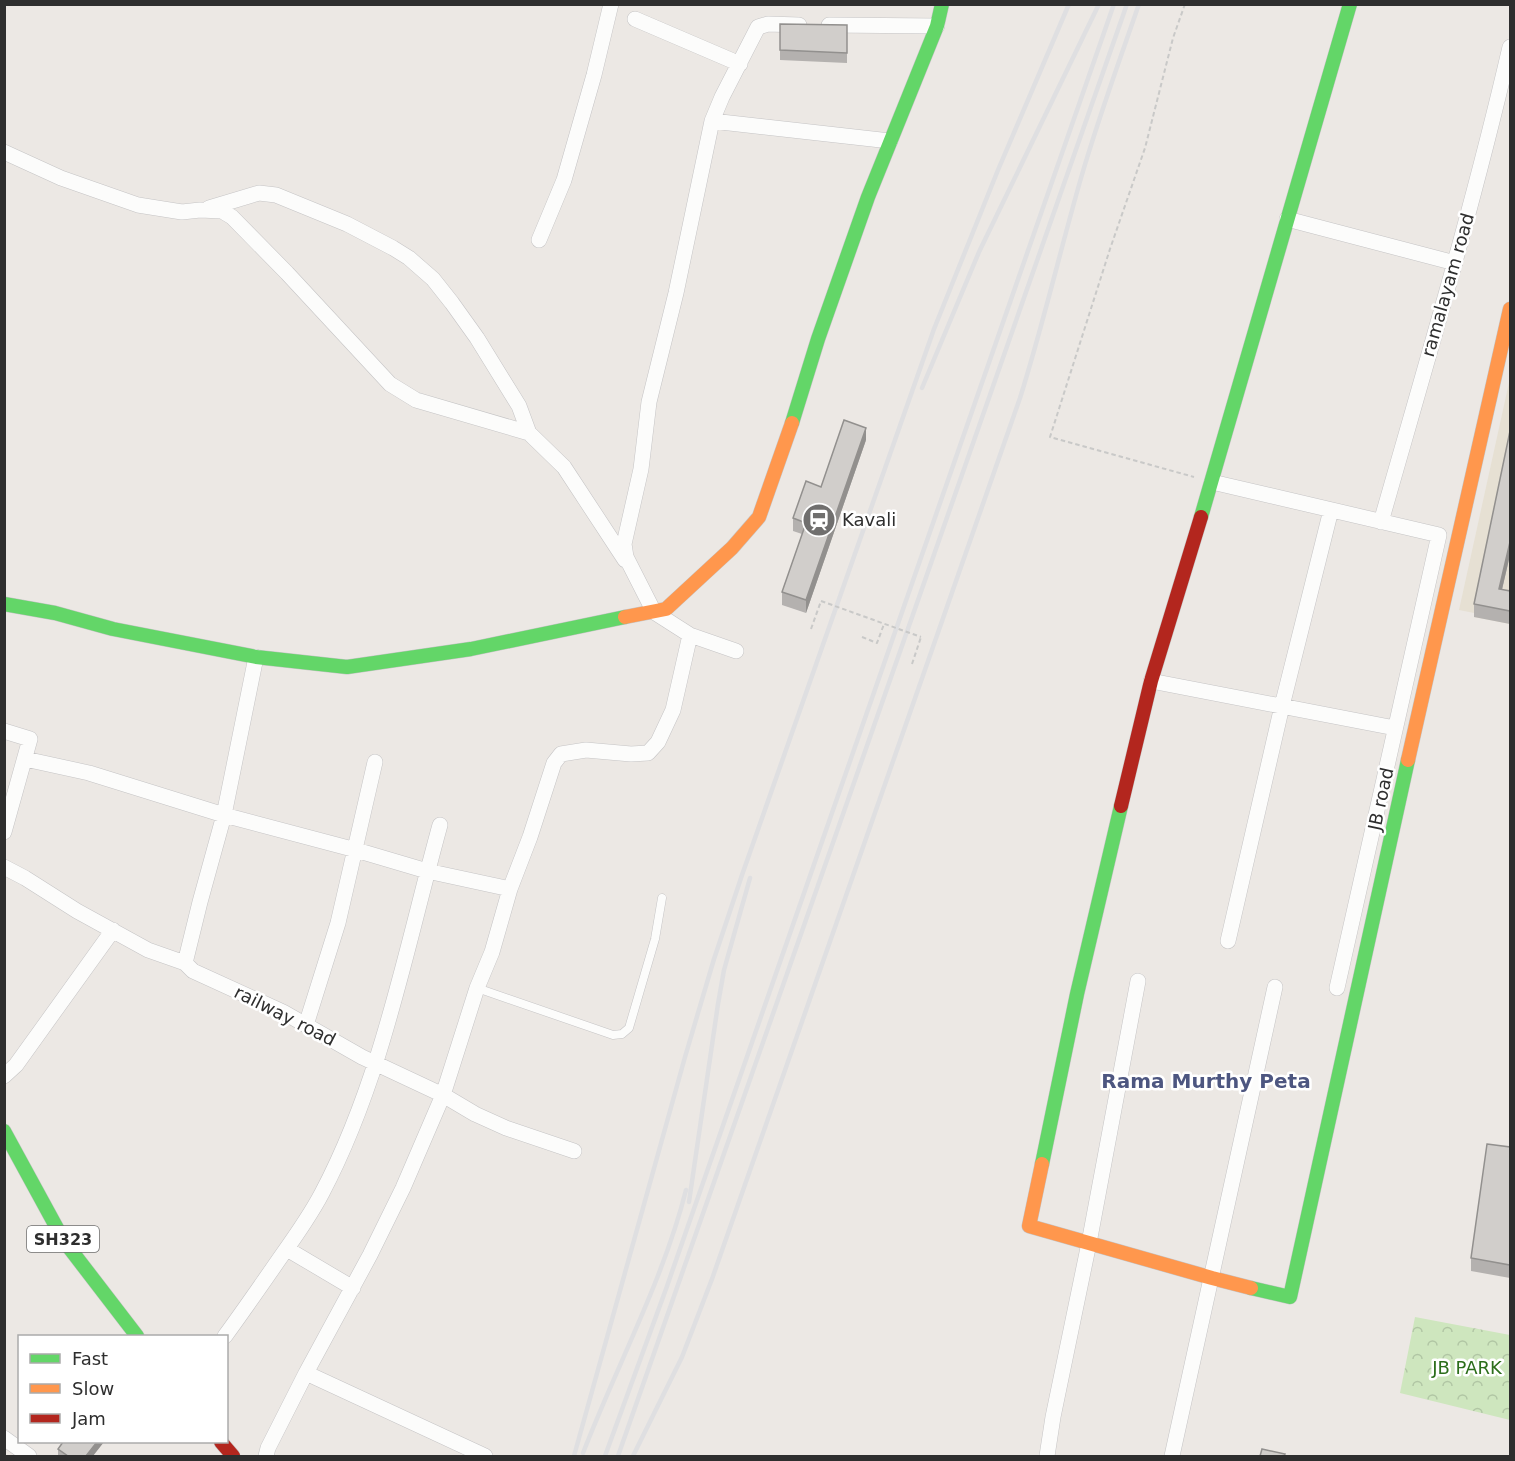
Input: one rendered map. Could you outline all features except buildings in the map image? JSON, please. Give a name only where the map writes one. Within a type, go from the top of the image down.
[{"type":"street","points":[[539,240],[564,180],[594,75],[611,4]]},
{"type":"street","points":[[4,604],[256,657],[347,667],[471,649],[666,609],[732,548],[759,518],[868,197],[937,26],[942,4]]},
{"type":"street","points":[[1212,1278],[1029,1226],[1077,994],[1151,681],[1212,482],[1350,4]]},
{"type":"street","points":[[635,18],[740,63]]},
{"type":"street","points":[[633,573],[626,557],[624,544],[641,469],[649,402],[676,293],[712,121],[758,27],[768,24],[937,26]]},
{"type":"street","name":"ramalayam road","points":[[1381,522],[1455,263],[1510,48]]},
{"type":"street","points":[[712,121],[890,141]]},
{"type":"street","points":[[4,152],[61,178],[138,205],[182,212],[200,210],[259,194],[276,195],[346,224],[393,248],[409,258],[433,279],[477,338],[519,406],[529,434]]},
{"type":"street","points":[[200,210],[222,211],[232,217],[390,384],[416,400],[529,434],[564,466],[633,573],[654,612],[690,635],[736,651]]},
{"type":"street","points":[[1287,219],[1455,263]]},
{"type":"street","name":"JB road","points":[[1212,1278],[1290,1298],[1510,309]]},
{"type":"street","points":[[1212,482],[1439,535],[1337,988]]},
{"type":"street","points":[[1228,941],[1282,706],[1331,510]]},
{"type":"street","points":[[266,1456],[306,1373],[353,1288],[403,1188],[443,1095],[554,763],[561,754],[586,750],[631,754],[648,753],[658,742],[673,710],[690,635]]},
{"type":"street","points":[[185,963],[224,815],[256,657]]},
{"type":"street","points":[[1151,681],[1395,728]]},
{"type":"street","points":[[4,731],[30,739],[4,832]]},
{"type":"street","points":[[25,759],[89,773],[224,815],[427,871],[510,889]]},
{"type":"street","points":[[306,1025],[338,923],[375,762]]},
{"type":"street","points":[[226,1335],[303,1228],[344,1147],[388,1021],[440,825]]},
{"type":"street","name":"railway road","points":[[4,867],[148,950],[185,963],[193,970],[283,1012],[375,1063],[443,1095],[475,1114],[506,1128],[574,1150]]},
{"type":"street","points":[[4,1076],[16,1065],[112,930]]},
{"type":"street","points":[[1047,1456],[1138,981]]},
{"type":"street","points":[[1172,1456],[1275,987]]},
{"type":"street","name":"SH323","points":[[6,1137],[64,1241],[136,1335]]},
{"type":"street","points":[[287,1249],[353,1288]]},
{"type":"street","points":[[306,1373],[485,1456]]},
{"type":"street","points":[[4,1438],[29,1456]]},
{"type":"street","points":[[222,1443],[232,1456]]},
{"type":"lane","points":[[477,988],[613,1035],[622,1034],[629,1028],[655,939],[662,898]]},
{"type":"path","points":[[1185,4],[1173,38],[1145,148],[1050,437],[1212,482]]},
{"type":"path","points":[[811,629],[821,601],[921,637],[912,664]]},
{"type":"path","points":[[862,637],[877,642],[884,624]]},
{"type":"shaded area","points":[[1510,378],[1510,624],[1474,617],[1474,613],[1459,610]]},
{"type":"green space","name":"JB PARK","points":[[1415,1317],[1510,1335],[1510,1420],[1400,1393]]},
{"type":"railway","points":[[574,1456],[685,1057],[742,875],[934,329],[998,170],[1069,4]]},
{"type":"railway","points":[[922,388],[979,252],[1099,4]]},
{"type":"railway","points":[[605,1456],[666,1289],[1114,4]]},
{"type":"railway","points":[[618,1456],[1127,4]]},
{"type":"railway","points":[[633,1456],[682,1357],[712,1279],[1020,398],[1073,205],[1139,4]]},
{"type":"railway","points":[[689,1202],[724,970],[750,878]]},
{"type":"railway","points":[[583,1453],[665,1257],[686,1190]]},
{"type":"traffic: fast","points":[[792,423],[818,339],[868,197],[937,26],[942,4]]},
{"type":"traffic: fast","points":[[1201,517],[1350,4]]},
{"type":"traffic: fast","points":[[4,604],[55,613],[113,629],[256,657],[347,667],[471,649],[625,617]]},
{"type":"traffic: fast","points":[[1251,1288],[1290,1297],[1408,760]]},
{"type":"traffic: fast","points":[[1042,1164],[1077,994],[1121,806]]},
{"type":"traffic: fast","points":[[4,1131],[64,1241],[136,1335]]},
{"type":"traffic: slow","points":[[1408,760],[1510,309]]},
{"type":"traffic: slow","points":[[625,617],[666,609],[732,548],[759,517],[792,423]]},
{"type":"traffic: slow","points":[[1042,1164],[1029,1226],[1251,1288]]},
{"type":"traffic: jam","points":[[1121,806],[1151,681],[1201,517]]},
{"type":"traffic: jam","points":[[222,1443],[233,1456]]},
{"type":"place","name":"Kavali","points":[[819,520]]},
{"type":"district","name":"Rama Murthy Peta","points":[[1206,1081]]}]
